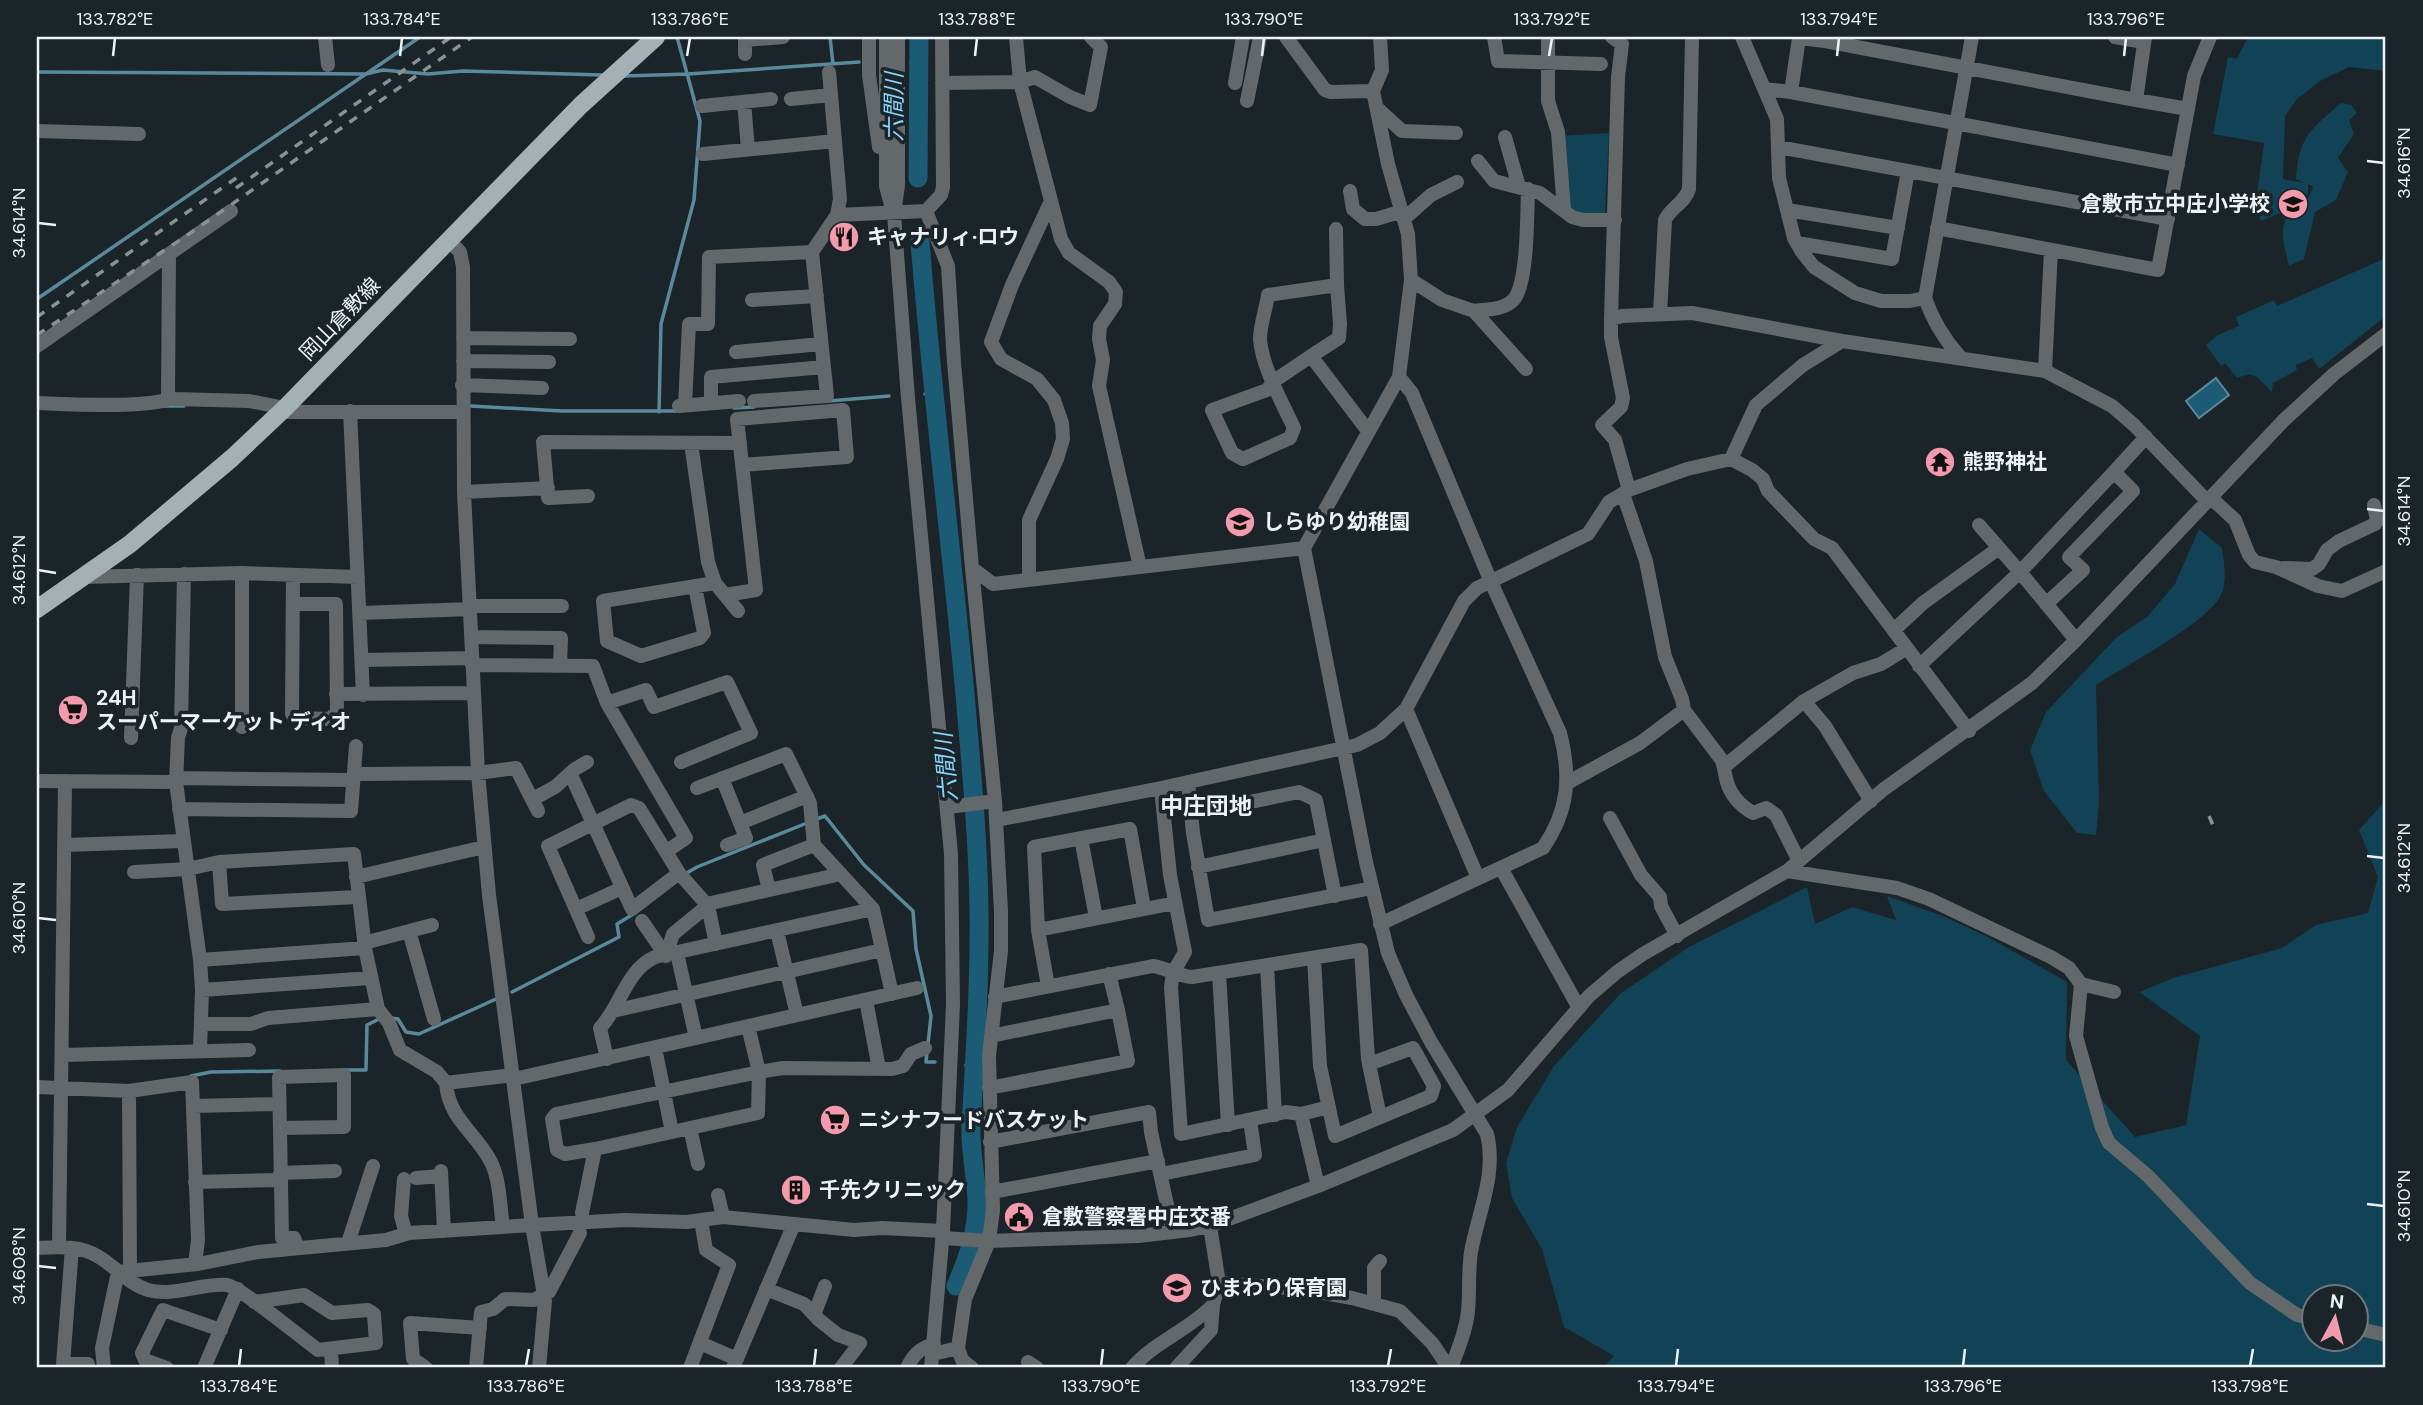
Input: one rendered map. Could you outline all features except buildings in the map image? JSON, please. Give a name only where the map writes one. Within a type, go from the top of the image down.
[{"type":"main road","name":"岡山倉敷線","points":[[37,609],[130,544],[188,497],[283,410],[604,82],[656,37]]},
{"type":"street","points":[[325,37],[327,65]]},
{"type":"street","points":[[745,44],[783,37]]},
{"type":"street","points":[[869,37],[870,75],[886,186],[894,214],[908,398],[948,807],[953,921],[953,1004],[943,1235],[933,1355]]},
{"type":"street","points":[[886,37],[886,186]]},
{"type":"street","points":[[894,214],[898,184],[898,37]]},
{"type":"street","points":[[837,215],[926,211],[941,195],[942,37]]},
{"type":"street","points":[[1016,37],[1020,82],[1061,239],[1069,253],[1109,282],[1116,292],[1115,304],[1100,326],[1099,340],[1103,360],[1099,386],[1140,567]]},
{"type":"street","points":[[942,83],[1020,82],[1035,77],[1090,105],[1101,47],[1091,37]]},
{"type":"street","points":[[1235,83],[1243,37]]},
{"type":"street","points":[[1247,101],[1260,37]]},
{"type":"street","points":[[1286,37],[1325,90],[1373,91]]},
{"type":"street","points":[[1380,37],[1382,70],[1373,91],[1388,164],[1404,214],[1411,280],[1399,377],[1304,548],[1372,888],[1388,953],[1406,995],[1431,1042],[1476,1114],[1490,1147],[1484,1203],[1468,1273],[1468,1314],[1464,1333],[1450,1368]]},
{"type":"street","points":[[1494,37],[1498,61],[1601,64]]},
{"type":"street","points":[[1548,37],[1548,101],[1558,132],[1564,210]]},
{"type":"street","points":[[1612,37],[1622,44],[1618,77],[1611,337],[1623,398],[1621,407],[1602,425],[1615,440],[1626,492],[1646,561],[1665,657],[1684,710],[1725,766],[1730,790],[1741,805],[1753,813],[1766,808],[1776,815],[1800,861]]},
{"type":"street","points":[[1660,314],[1665,220],[1667,214],[1682,202],[1689,189],[1692,37]]},
{"type":"street","points":[[1742,37],[1777,119],[1779,178],[1797,243],[1814,267],[1855,293],[1881,301],[1925,298]]},
{"type":"street","points":[[1960,357],[1944,339],[1925,298],[1972,37]]},
{"type":"street","points":[[2115,37],[2144,39],[2136,100]]},
{"type":"street","points":[[1937,228],[2158,270],[2194,76],[2210,37]]},
{"type":"street","points":[[1791,92],[1799,38],[1825,39],[2188,109]]},
{"type":"street","points":[[754,401],[827,396],[812,252],[837,215],[840,199],[829,72]]},
{"type":"street","points":[[1764,89],[2178,165]]},
{"type":"street","points":[[791,99],[831,95]]},
{"type":"street","points":[[702,106],[771,99]]},
{"type":"street","points":[[744,102],[748,149]]},
{"type":"street","points":[[1378,109],[1402,131],[1457,133]]},
{"type":"street","points":[[37,131],[139,134]]},
{"type":"street","points":[[1411,280],[1442,300],[1474,311],[1502,307],[1515,298],[1521,280],[1525,250],[1524,188],[1505,137]]},
{"type":"street","points":[[703,154],[835,141]]},
{"type":"street","points":[[1778,147],[2168,219]]},
{"type":"street","points":[[1478,161],[1494,181],[1541,193],[1572,217],[1583,220],[1615,220]]},
{"type":"street","points":[[1797,243],[1892,259],[1908,171]]},
{"type":"street","points":[[1350,191],[1353,209],[1365,219],[1376,219],[1404,214],[1430,195],[1457,182]]},
{"type":"street","points":[[1028,580],[1029,520],[1057,459],[1063,439],[1062,423],[1054,400],[1037,379],[1001,359],[991,342],[1012,285],[1051,201]]},
{"type":"street","points":[[37,346],[232,211]]},
{"type":"street","points":[[926,211],[948,266],[990,801],[997,820],[1001,938],[991,1036],[989,1088],[993,1210],[965,1299],[958,1348],[962,1360],[972,1368]]},
{"type":"street","points":[[1787,211],[1898,228]]},
{"type":"street","points":[[1336,229],[1339,338],[1274,381],[1267,390],[1212,410],[1232,453],[1243,459],[1290,438],[1294,428],[1274,381],[1262,352],[1260,336],[1268,295],[1337,285]]},
{"type":"street","points":[[449,240],[460,252],[463,267],[464,492],[478,773],[484,847],[532,1225],[546,1312],[539,1368]]},
{"type":"street","points":[[2045,372],[2051,250]]},
{"type":"street","points":[[739,401],[681,405],[689,324],[708,324],[709,257],[812,252]]},
{"type":"street","points":[[169,255],[168,396],[171,398]]},
{"type":"street","points":[[752,300],[817,296]]},
{"type":"street","points":[[1474,311],[1526,369]]},
{"type":"street","points":[[1611,319],[1622,316],[1692,313],[1842,341],[2045,372],[2112,406],[2210,500],[2235,520],[2249,555],[2255,562],[2318,586],[2342,591],[2386,570]]},
{"type":"street","points":[[124,1271],[195,1264],[258,1252],[386,1240],[406,1234],[625,1220],[687,1222],[723,1217],[854,1230],[882,1228],[985,1241],[1138,1236],[1210,1226],[1318,1186],[1453,1130],[1476,1114],[1508,1090],[1579,1007],[1617,972],[1643,954],[1787,871],[1928,756],[1969,731],[2032,683],[2283,421],[2334,374],[2386,334]]},
{"type":"street","points":[[463,338],[570,339]]},
{"type":"street","points":[[1731,459],[1756,405],[1802,365],[1842,341]]},
{"type":"street","points":[[736,352],[821,344]]},
{"type":"street","points":[[1311,356],[1368,431]]},
{"type":"street","points":[[463,361],[549,362]]},
{"type":"street","points":[[711,403],[711,377],[824,367]]},
{"type":"street","points":[[1380,924],[1543,848],[1556,830],[1564,806],[1567,783],[1566,758],[1560,733],[1491,582],[1412,393],[1399,377]]},
{"type":"street","points":[[463,385],[542,388]]},
{"type":"street","points":[[37,403],[136,404],[162,402],[171,398],[249,401],[276,404],[283,410],[462,412]]},
{"type":"street","points":[[725,595],[756,590],[742,465],[740,443],[737,419],[843,410],[848,457],[742,465]]},
{"type":"street","points":[[350,411],[363,695]]},
{"type":"street","points":[[1919,666],[2020,572],[2146,437]]},
{"type":"street","points":[[588,496],[548,498],[543,442],[740,443]]},
{"type":"street","points":[[691,443],[708,562],[715,583],[738,611]]},
{"type":"street","points":[[997,820],[1161,788],[1357,745],[1380,733],[1406,709],[1464,601],[1477,588],[1588,534],[1609,502],[1626,492],[1688,469],[1731,459],[1752,470],[1763,480],[1768,491],[1814,539],[1832,548],[1969,731]]},
{"type":"street","points":[[2046,604],[2083,570],[2069,556],[2133,491],[2114,472]]},
{"type":"street","points":[[464,492],[548,488]]},
{"type":"street","points":[[2276,568],[2312,569],[2319,564],[2327,550],[2339,541],[2377,522],[2374,505]]},
{"type":"street","points":[[1979,525],[2076,640]]},
{"type":"street","points":[[972,568],[993,584],[1304,548]]},
{"type":"street","points":[[1895,629],[1923,603],[1999,548]]},
{"type":"street","points":[[83,577],[242,573],[358,577]]},
{"type":"street","points":[[242,573],[242,727]]},
{"type":"street","points":[[184,574],[181,728],[176,780],[200,960],[200,1050]]},
{"type":"street","points":[[131,738],[137,575]]},
{"type":"street","points":[[293,575],[292,714],[297,718],[330,719],[337,712],[336,604],[293,604]]},
{"type":"street","points":[[695,586],[704,632],[700,638],[641,656],[607,641],[603,601],[695,586],[715,583]]},
{"type":"street","points":[[976,611],[993,584]]},
{"type":"street","points":[[360,613],[470,607],[562,606]]},
{"type":"street","points":[[472,637],[561,638],[560,666]]},
{"type":"street","points":[[1725,766],[1804,701],[1853,673],[1881,664],[1907,648]]},
{"type":"street","points":[[362,660],[593,666],[607,703],[686,838],[667,851]]},
{"type":"street","points":[[607,703],[646,690],[654,707],[727,682],[751,733],[681,762]]},
{"type":"street","points":[[337,694],[473,693]]},
{"type":"street","points":[[1804,701],[1825,726],[1871,801]]},
{"type":"street","points":[[1406,709],[1478,878]]},
{"type":"street","points":[[1567,783],[1640,743],[1684,710]]},
{"type":"street","points":[[178,809],[351,811],[358,777],[356,746]]},
{"type":"street","points":[[697,788],[786,754],[810,803],[814,845],[873,909],[892,994]]},
{"type":"street","points":[[37,781],[358,777],[478,773],[516,768],[536,805],[575,769],[587,762]]},
{"type":"street","points":[[571,775],[632,909],[681,875]]},
{"type":"street","points":[[722,778],[746,838],[727,845]]},
{"type":"street","points":[[65,781],[61,1088],[66,1247],[63,1364],[88,1364]]},
{"type":"street","points":[[1188,782],[1198,867],[1208,920],[1372,888]]},
{"type":"street","points":[[1161,788],[1170,875],[1185,952],[1173,973],[1171,987],[1181,1134],[1286,1112],[1301,1114],[1329,1107]]},
{"type":"street","points":[[1191,814],[1299,792],[1316,800],[1335,895]]},
{"type":"street","points":[[740,823],[807,796]]},
{"type":"street","points":[[948,807],[990,801]]},
{"type":"street","points":[[589,937],[548,846],[631,805],[635,806],[681,875],[708,906],[716,944]]},
{"type":"street","points":[[1610,818],[1641,875],[1660,897],[1661,906],[1677,936]]},
{"type":"street","points":[[1048,986],[1038,930],[1034,848],[1130,828],[1144,908]]},
{"type":"street","points":[[1081,838],[1096,918]]},
{"type":"street","points":[[1198,867],[1324,840]]},
{"type":"street","points":[[64,845],[183,841]]},
{"type":"street","points":[[769,890],[763,865],[814,845]]},
{"type":"street","points":[[356,877],[484,847]]},
{"type":"street","points":[[134,872],[188,869],[219,862],[354,854],[357,897],[378,1009],[389,1023],[400,1050],[436,1072],[446,1083],[452,1109],[481,1144],[493,1166],[503,1227]]},
{"type":"street","points":[[219,862],[222,904],[357,897]]},
{"type":"street","points":[[1501,868],[1579,1007]]},
{"type":"street","points":[[1787,871],[1897,888],[1929,899],[2051,957],[2069,968],[2081,984],[2114,992]]},
{"type":"street","points":[[671,954],[673,934],[708,906],[841,874]]},
{"type":"street","points":[[576,909],[622,888]]},
{"type":"street","points":[[1038,930],[1175,903]]},
{"type":"street","points":[[607,1059],[600,1028],[613,1011],[630,979],[645,962],[873,909]]},
{"type":"street","points":[[642,920],[671,954],[686,994],[696,1038]]},
{"type":"street","points":[[200,960],[365,946],[432,925]]},
{"type":"street","points":[[408,931],[434,1018]]},
{"type":"street","points":[[777,931],[797,1015]]},
{"type":"street","points":[[613,1011],[882,950]]},
{"type":"street","points":[[995,997],[1153,966],[1192,978],[1362,950],[1369,1064],[1380,1117]]},
{"type":"street","points":[[1314,958],[1320,1066],[1335,1136],[1431,1096],[1434,1086],[1413,1048],[1369,1064]]},
{"type":"street","points":[[1267,965],[1275,1115]]},
{"type":"street","points":[[1219,973],[1228,1125]]},
{"type":"street","points":[[989,1088],[1128,1061],[1110,974]]},
{"type":"street","points":[[202,990],[371,978]]},
{"type":"street","points":[[2081,984],[2076,1037],[2102,1128],[2109,1143],[2148,1176],[2250,1283],[2300,1316]]},
{"type":"street","points":[[446,1083],[514,1077],[607,1059],[917,988]]},
{"type":"street","points":[[866,1000],[879,1069]]},
{"type":"street","points":[[201,1024],[251,1024],[268,1018],[378,1009]]},
{"type":"street","points":[[991,1036],[1118,1010]]},
{"type":"street","points":[[748,1026],[760,1072],[758,1113],[595,1149],[565,1154],[557,1150],[552,1119],[556,1114],[664,1091],[760,1072],[783,1068],[892,1069],[904,1066],[911,1054],[925,1048]]},
{"type":"street","points":[[655,1048],[672,1132]]},
{"type":"street","points":[[62,1055],[249,1050]]},
{"type":"street","points":[[280,1128],[344,1127],[344,1075],[279,1077],[282,1238],[294,1238],[298,1248]]},
{"type":"street","points":[[37,1087],[129,1091],[192,1082],[198,1240],[195,1264]]},
{"type":"street","points":[[104,1368],[102,1348],[124,1271],[129,1091]]},
{"type":"street","points":[[193,1105],[279,1104]]},
{"type":"street","points":[[990,1142],[1149,1112],[1173,1232]]},
{"type":"street","points":[[1301,1114],[1318,1186]]},
{"type":"street","points":[[992,1192],[1159,1167],[1255,1156],[1250,1120]]},
{"type":"street","points":[[690,1128],[698,1164]]},
{"type":"street","points":[[582,1213],[595,1149]]},
{"type":"street","points":[[348,1243],[373,1167]]},
{"type":"street","points":[[195,1182],[335,1171]]},
{"type":"street","points":[[406,1234],[401,1216],[410,1179],[441,1174],[444,1231]]},
{"type":"street","points":[[718,1195],[723,1217]]},
{"type":"street","points":[[691,1368],[729,1265],[706,1250],[701,1220]]},
{"type":"street","points":[[700,1343],[735,1363],[794,1224]]},
{"type":"street","points":[[1176,1368],[1211,1330],[1213,1305],[1219,1283],[1210,1226]]},
{"type":"street","points":[[476,1368],[481,1312],[494,1309],[505,1298],[534,1300],[544,1296],[549,1292],[580,1233]]},
{"type":"street","points":[[37,1248],[79,1248],[124,1271],[137,1286],[150,1291],[225,1285],[238,1289],[318,1350],[376,1343],[374,1314],[368,1310],[332,1313],[304,1295],[254,1301]]},
{"type":"street","points":[[1374,1304],[1374,1268],[1380,1261]]},
{"type":"street","points":[[1219,1283],[1301,1289],[1400,1311],[1432,1343],[1450,1368]]},
{"type":"street","points":[[814,1315],[825,1286]]},
{"type":"street","points":[[204,1368],[238,1289]]},
{"type":"street","points":[[766,1289],[804,1304],[838,1335],[860,1343],[841,1368]]},
{"type":"street","points":[[1132,1368],[1157,1346],[1199,1319],[1213,1305]]},
{"type":"street","points":[[167,1368],[145,1360],[142,1353],[163,1310],[221,1330]]},
{"type":"street","points":[[426,1368],[413,1359],[410,1323],[480,1328]]},
{"type":"street","points":[[907,1368],[912,1357],[922,1348],[933,1355],[958,1348]]},
{"type":"street","points":[[331,1349],[332,1368]]},
{"type":"shaded area","points":[[2248,37],[2386,37],[2386,71],[2349,67],[2320,81],[2297,99],[2285,116],[2283,179],[2304,183],[2296,179],[2300,152],[2314,127],[2341,103],[2351,105],[2357,113],[2349,120],[2354,134],[2338,158],[2348,172],[2336,200],[2315,212],[2304,259],[2289,266],[2283,237],[2284,223],[2292,211],[2307,198],[2313,186],[2308,184],[2308,195],[2292,208],[2261,221],[2257,211],[2257,194],[2264,143],[2213,134],[2228,57],[2237,59]]},
{"type":"shaded area","points":[[1609,133],[1605,216],[1583,218],[1565,210],[1558,136]]},
{"type":"shaded area","points":[[2386,258],[2386,316],[2319,369],[2312,358],[2296,365],[2297,370],[2273,383],[2272,392],[2257,377],[2249,374],[2237,378],[2225,363],[2221,366],[2206,345],[2218,335],[2239,326],[2236,317],[2274,300],[2277,306]]},
{"type":"shaded area","points":[[2216,378],[2229,395],[2199,418],[2186,401]]},
{"type":"shaded area","points":[[2199,529],[2222,548],[2225,572],[2220,597],[2212,608],[2182,632],[2096,685],[2099,802],[2096,835],[2077,833],[2044,791],[2030,750],[2046,712],[2117,637],[2147,617],[2175,584]]},
{"type":"shaded area","points":[[2386,800],[2386,1368],[1603,1368],[1614,1356],[1564,1327],[1542,1249],[1512,1198],[1506,1163],[1517,1127],[1554,1066],[1621,993],[1689,947],[1807,887],[1815,924],[1852,907],[1896,920],[1887,896],[1943,916],[1988,937],[2067,982],[2066,1060],[2135,1137],[2186,1125],[2200,1036],[2139,992],[2173,978],[2282,948],[2316,925],[2368,913],[2378,877],[2359,830]]},
{"type":"waterway","points":[[37,299],[420,37]]},
{"type":"waterway","points":[[659,412],[661,324],[694,200],[700,121],[677,37]]},
{"type":"waterway","points":[[830,37],[833,64]]},
{"type":"waterway","name":"六間川","points":[[918,178],[919,37]]},
{"type":"waterway","points":[[624,76],[859,62]]},
{"type":"waterway","name":"六間川","points":[[911,62],[919,62]]},
{"type":"waterway","points":[[37,72],[366,74],[383,70],[428,74],[463,71],[602,75]]},
{"type":"waterway","name":"六間川","points":[[920,242],[965,694],[978,882],[978,990],[971,1135],[977,1210],[971,1244],[956,1286]]},
{"type":"waterway","points":[[925,394],[933,394]]},
{"type":"waterway","points":[[828,401],[889,396]]},
{"type":"waterway","points":[[164,406],[184,406]]},
{"type":"waterway","points":[[471,406],[562,411],[677,411]]},
{"type":"waterway","points":[[734,408],[754,407]]},
{"type":"waterway","points":[[814,820],[825,816],[864,865],[913,911],[916,949],[931,1016],[928,1044]]},
{"type":"waterway","points":[[685,874],[807,823]]},
{"type":"waterway","points":[[512,992],[619,937],[617,924],[635,913]]},
{"type":"waterway","points":[[391,1018],[398,1019],[406,1032],[419,1034],[496,999]]},
{"type":"waterway","points":[[344,1070],[366,1070],[367,1025],[381,1018]]},
{"type":"waterway","points":[[927,1051],[926,1062],[935,1062]]},
{"type":"waterway","points":[[966,1065],[975,1066]]},
{"type":"waterway","points":[[191,1076],[211,1072],[280,1071]]},
{"type":"railway","points":[[236,188],[451,37]]},
{"type":"railway","points":[[37,335],[189,234],[472,37]]},
{"type":"railway","points":[[37,317],[242,174]]},
{"type":"railway","points":[[2209,816],[2215,830]]},
{"type":"place","name":"倉敷市立中庄小学校","points":[[2293,204]]},
{"type":"place","name":"キャナリィ·ロウ","points":[[844,237]]},
{"type":"place","name":"熊野神社","points":[[1940,462]]},
{"type":"place","name":"しらゆり幼稚園","points":[[1240,522]]},
{"type":"place","name":"24H スーパーマーケット ディオ","points":[[73,710]]},
{"type":"place","name":"ニシナフードバスケット","points":[[835,1120]]},
{"type":"place","name":"千先クリニック","points":[[796,1190]]},
{"type":"place","name":"倉敷警察署中庄交番","points":[[1019,1217]]},
{"type":"place","name":"ひまわり保育園","points":[[1177,1288]]},
{"type":"district","name":"中庄団地","points":[[1206,806]]}]
